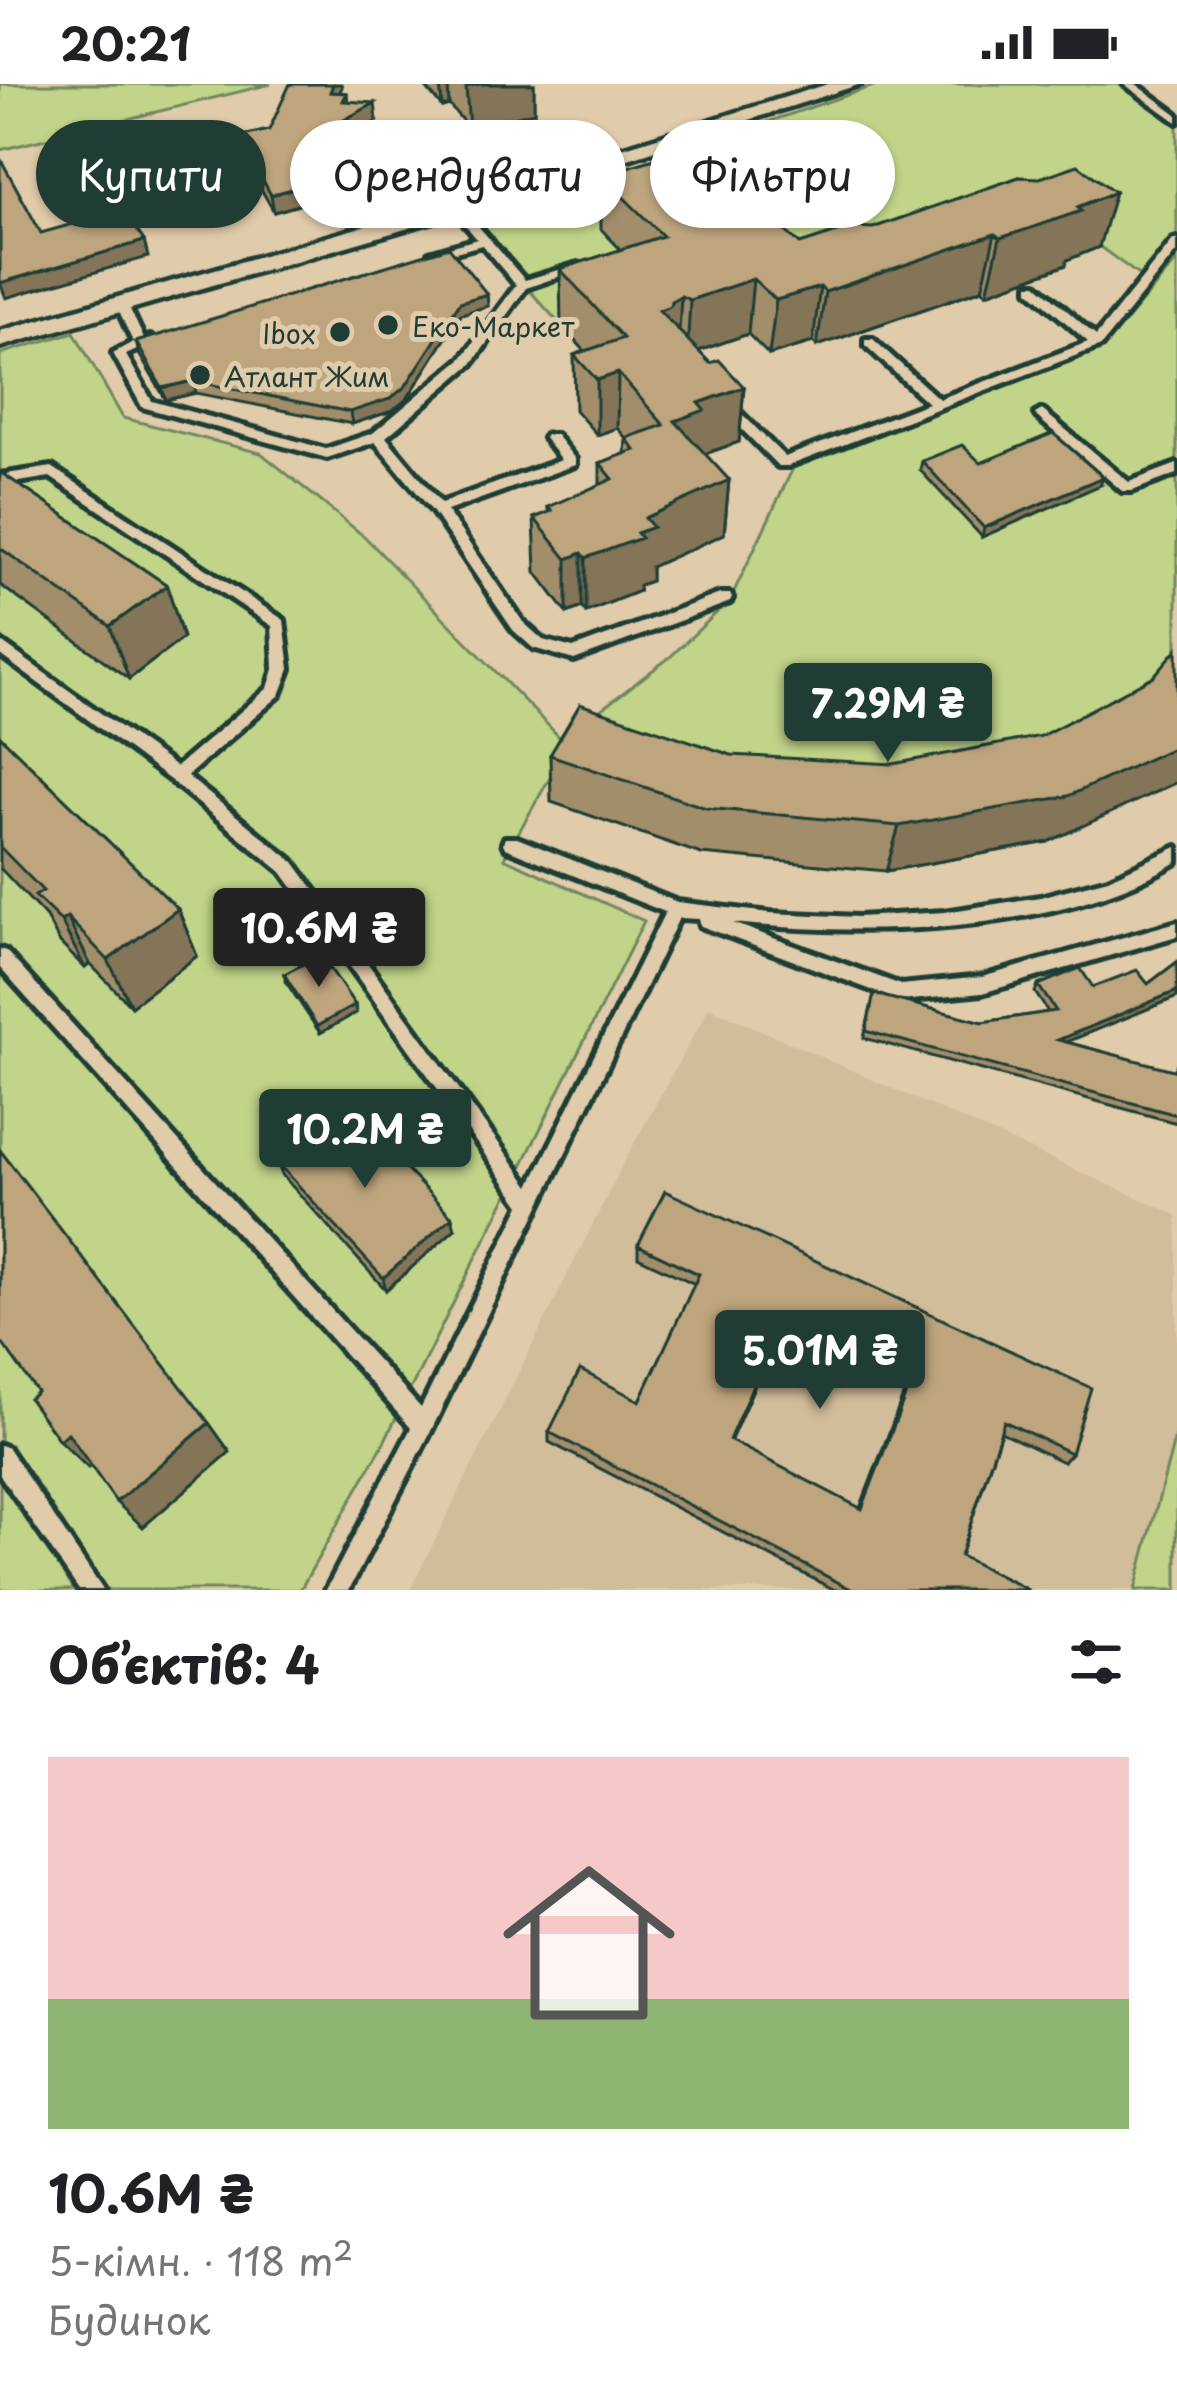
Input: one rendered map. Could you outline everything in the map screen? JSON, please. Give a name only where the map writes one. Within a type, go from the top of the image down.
[{"type":"street","points":[[626,154],[850,84]]},
{"type":"street","points":[[0,339],[385,228]]},
{"type":"lane","points":[[1129,84],[1177,118]]},
{"type":"lane","points":[[474,228],[522,285]]},
{"type":"lane","points":[[420,260],[484,241]]},
{"type":"lane","points":[[707,388],[783,463],[1097,343],[1177,242]]},
{"type":"lane","points":[[162,337],[119,353],[147,404],[327,454],[378,436],[467,361],[522,285],[598,261]]},
{"type":"lane","points":[[1033,287],[1097,343]]},
{"type":"lane","points":[[122,305],[140,344]]},
{"type":"lane","points":[[868,342],[937,404]]},
{"type":"lane","points":[[1042,414],[1127,488],[1177,469]]},
{"type":"lane","points":[[378,436],[438,509],[518,626],[538,644],[574,653],[725,598]]},
{"type":"lane","points":[[438,509],[570,462],[551,438]]},
{"type":"lane","points":[[0,480],[52,472],[279,624],[282,669],[275,692],[176,776]]},
{"type":"lane","points":[[0,646],[176,776],[288,867],[532,1205]]},
{"type":"lane","points":[[511,843],[901,993],[982,985],[1177,929]]},
{"type":"lane","points":[[676,909],[792,925],[886,927],[988,915],[1094,893],[1177,854]]},
{"type":"lane","points":[[337,1590],[423,1426],[676,909]]},
{"type":"lane","points":[[0,956],[423,1426]]},
{"type":"lane","points":[[0,1456],[92,1590]]},
{"type":"shaded area","points":[[709,1007],[1177,1215],[1177,1431],[1135,1590],[410,1590],[623,1164]]},
{"type":"green space","points":[[0,84],[271,84],[123,120],[36,120],[36,141],[0,150]]},
{"type":"green space","points":[[879,84],[1129,84],[1177,119],[1177,243],[1148,282],[1063,220],[581,347],[473,228],[626,228],[626,170],[650,162],[650,228],[895,228],[895,120],[774,120]]},
{"type":"green space","points":[[1177,261],[1177,654],[1122,717],[876,796],[582,724],[670,657],[730,600],[793,468],[1103,348]]},
{"type":"green space","points":[[74,332],[123,418],[261,453],[365,537],[568,746],[504,858],[644,921],[381,1448],[300,1590],[0,1590],[0,354]]},
{"type":"green space","points":[[1177,1429],[1177,1590],[1135,1590]]},
{"type":"building","points":[[290,84],[333,84],[330,92],[347,93],[343,101],[375,103],[344,120],[290,120],[290,189],[271,195],[266,186],[269,130]]},
{"type":"building","points":[[0,158],[41,233],[59,228],[135,228],[144,241],[0,283]]},
{"type":"building","points":[[650,160],[650,223],[626,200],[626,168]]},
{"type":"building","points":[[1078,165],[1115,192],[1077,207],[1081,211],[1000,238],[995,234],[825,292],[820,287],[776,300],[753,279],[690,300],[681,296],[671,301],[659,310],[710,363],[719,360],[744,387],[699,403],[705,410],[675,421],[729,480],[645,518],[653,527],[637,533],[641,538],[586,558],[582,553],[567,559],[534,518],[552,511],[548,507],[613,479],[600,463],[635,450],[626,438],[664,425],[618,373],[597,380],[574,355],[623,338],[560,269],[663,236],[655,228],[782,228],[800,244],[849,228],[895,228],[895,220],[1019,177],[1040,178]]},
{"type":"building","points":[[449,247],[487,294],[460,302],[405,387],[390,399],[350,412],[193,381],[162,388],[136,342]]},
{"type":"building","points":[[1053,433],[1103,477],[984,528],[922,461],[962,445],[981,463]]},
{"type":"building","points":[[0,472],[167,585],[110,626],[0,548]]},
{"type":"building","points":[[1177,649],[1177,746],[1068,796],[899,826],[706,808],[550,755],[580,704],[731,755],[893,764],[1041,736],[1154,676]]},
{"type":"building","points":[[0,736],[178,909],[108,960],[67,917],[61,921],[35,896],[43,891],[0,847]]},
{"type":"building","points":[[321,955],[355,1005],[317,1026],[284,974]]},
{"type":"building","points":[[1177,962],[1177,991],[1058,1040],[1177,1071],[1177,1115],[866,1031],[874,994],[983,1022],[1056,1011],[1038,985],[1080,968],[1093,987],[1137,970],[1148,984]]},
{"type":"building","points":[[345,1106],[452,1217],[383,1278],[277,1162]]},
{"type":"building","points":[[0,1150],[209,1423],[116,1502],[68,1433],[59,1440],[29,1399],[37,1392],[0,1340]]},
{"type":"building","points":[[665,1191],[1091,1388],[1071,1453],[1004,1421],[960,1556],[1028,1590],[853,1590],[549,1432],[580,1370],[640,1401],[699,1274],[638,1245]],"holes":[[[783,1316],[912,1378],[862,1509],[729,1440]]]},
{"type":"place","name":"Еко-Маркет","points":[[388,325]]},
{"type":"place","name":"Ibox","points":[[340,332]]},
{"type":"place","name":"Атлант Жим","points":[[200,375]]}]
